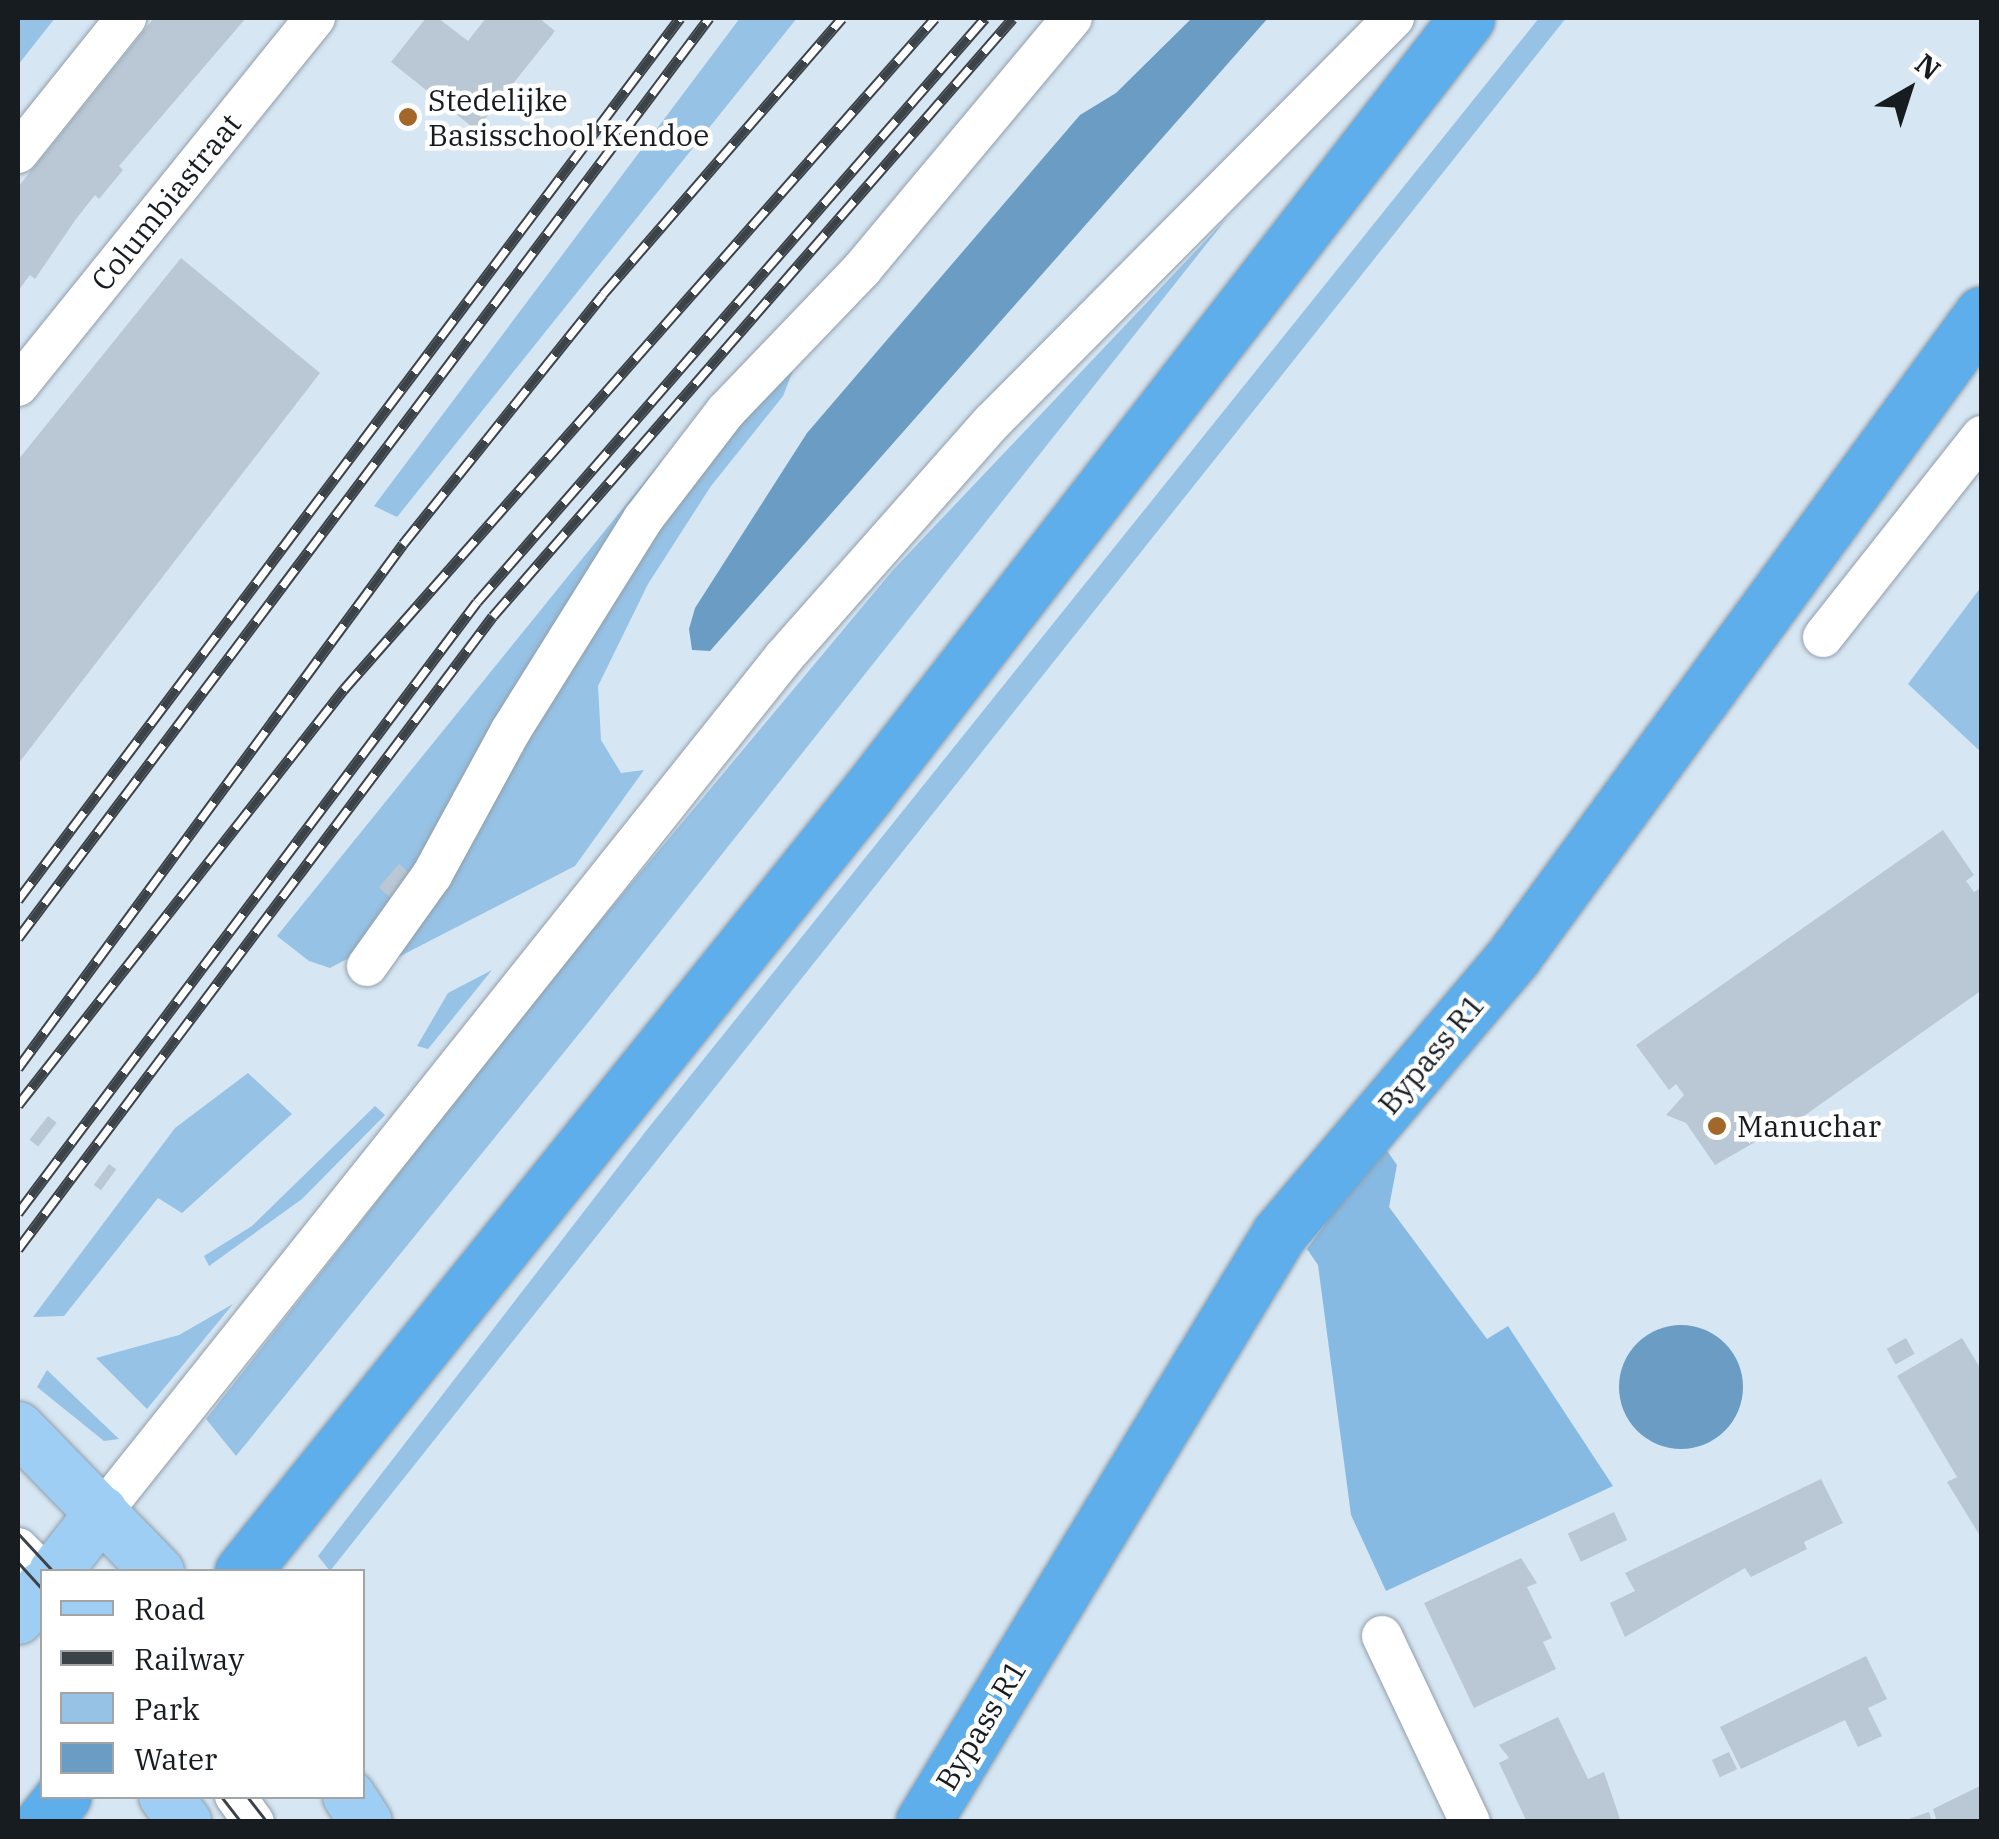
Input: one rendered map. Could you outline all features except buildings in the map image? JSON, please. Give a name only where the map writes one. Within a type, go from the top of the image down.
[{"type":"highway","points":[[244,1569],[869,791],[1467,18]]},
{"type":"highway","name":"Bypass R1","points":[[923,1822],[1279,1234],[1513,957],[1982,314]]},
{"type":"highway","points":[[43,1822],[61,1799]]},
{"type":"main road","points":[[18,1428],[155,1569]]},
{"type":"main road","points":[[57,1569],[102,1512]]},
{"type":"main road","points":[[40,1591],[18,1620],[40,1648]]},
{"type":"main road","points":[[166,1799],[185,1822]]},
{"type":"main road","points":[[351,1799],[366,1822]]},
{"type":"street","points":[[18,153],[126,18]]},
{"type":"street","name":"Columbiastraat","points":[[18,386],[315,18]]},
{"type":"street","points":[[368,966],[432,875],[510,732],[643,519],[726,411],[862,269],[1072,18]]},
{"type":"street","points":[[102,1512],[784,657],[992,422],[1394,18]]},
{"type":"street","points":[[1823,637],[1982,436]]},
{"type":"street","points":[[18,1548],[40,1570]]},
{"type":"street","points":[[1382,1636],[1470,1822]]},
{"type":"street","points":[[236,1799],[254,1822]]},
{"type":"green space","points":[[18,18],[55,18],[18,65]]},
{"type":"green space","points":[[740,18],[797,18],[397,517],[374,506]]},
{"type":"green space","points":[[1539,18],[1566,18],[328,1569],[318,1556],[646,1131]]},
{"type":"green space","points":[[1228,217],[591,1019],[236,1456],[206,1419],[545,987],[893,570]]},
{"type":"green space","points":[[806,338],[783,396],[711,486],[648,584],[598,686],[601,740],[621,773],[644,770],[575,866],[383,965],[670,504]]},
{"type":"green space","points":[[662,460],[669,464],[366,949],[330,968],[309,961],[277,936]]},
{"type":"green space","points":[[1981,587],[1981,752],[1908,684]]},
{"type":"green space","points":[[492,970],[428,1049],[417,1046],[448,993]]},
{"type":"green space","points":[[248,1073],[292,1114],[182,1213],[158,1198],[64,1316],[33,1317],[175,1128]]},
{"type":"green space","points":[[375,1106],[385,1115],[302,1199],[209,1266],[204,1256],[252,1226]]},
{"type":"green space","points":[[233,1304],[147,1409],[96,1358],[179,1335]]},
{"type":"green space","points":[[47,1370],[119,1439],[104,1441],[37,1387]]},
{"type":"shaded area","points":[[1383,1145],[1397,1165],[1389,1207],[1487,1339],[1508,1326],[1613,1486],[1386,1591],[1351,1515],[1318,1265],[1307,1249]]},
{"type":"water","points":[[1192,18],[1268,18],[710,651],[692,650],[689,629],[695,608],[807,433],[1080,115],[1116,93]]},
{"type":"water","points":[[1681,1325],[1705,1330],[1725,1343],[1738,1363],[1743,1387],[1738,1411],[1725,1431],[1705,1444],[1681,1449],[1657,1444],[1637,1431],[1624,1411],[1619,1387],[1624,1363],[1637,1343],[1657,1330]]},
{"type":"tram line","points":[[18,1533],[51,1569]]},
{"type":"tram line","points":[[18,1562],[40,1587]]},
{"type":"tram line","points":[[223,1799],[241,1822]]},
{"type":"tram line","points":[[249,1799],[267,1822]]},
{"type":"railway","points":[[18,900],[680,18]]},
{"type":"railway","points":[[18,938],[709,18]]},
{"type":"railway","points":[[18,1068],[403,544],[603,294],[842,18]]},
{"type":"railway","points":[[18,1105],[344,689],[935,18]]},
{"type":"railway","points":[[18,1213],[477,602],[985,18]]},
{"type":"railway","points":[[18,1249],[493,616],[1013,18]]},
{"type":"place","name":"Stedelijke Basisschool Kendoe","points":[[408,117]]},
{"type":"place","name":"Manuchar","points":[[1717,1126]]}]
